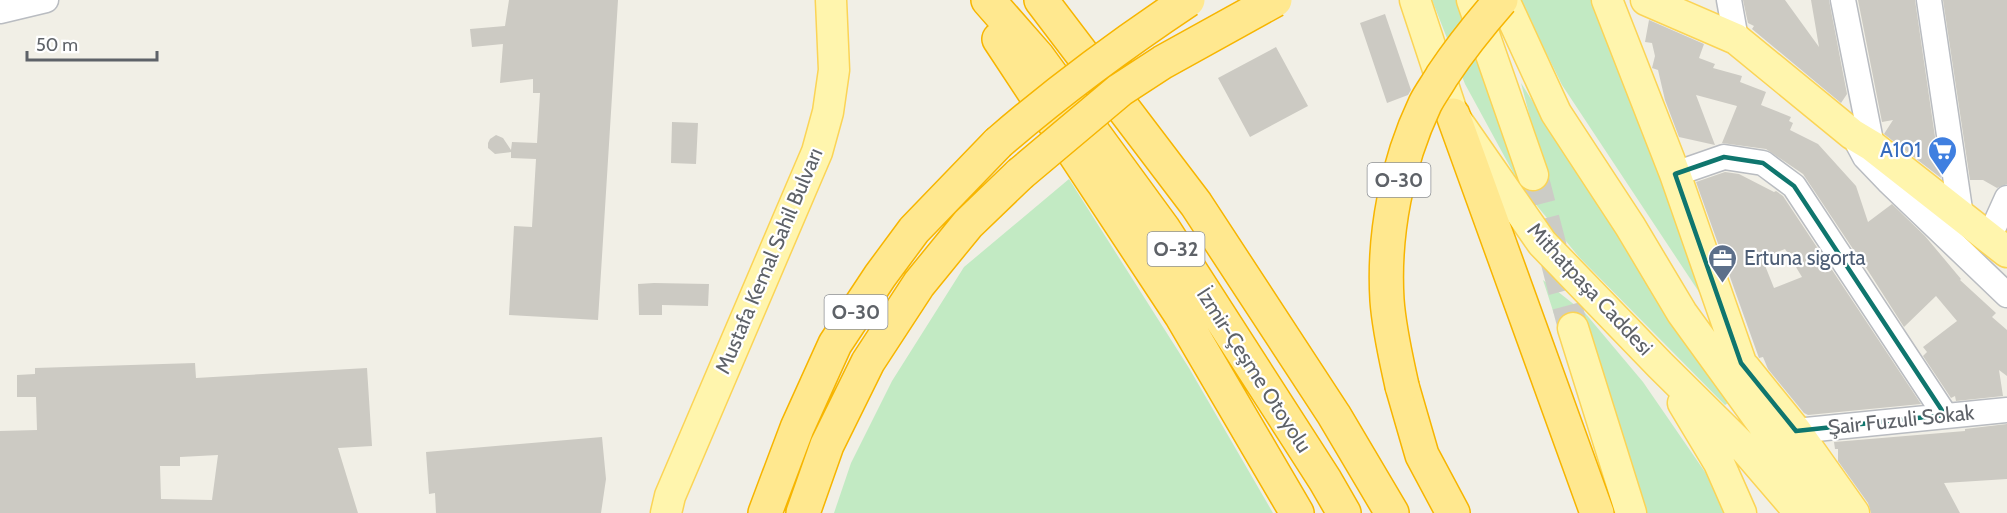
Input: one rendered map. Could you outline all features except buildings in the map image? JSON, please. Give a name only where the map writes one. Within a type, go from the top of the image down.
[{"type":"highway","points":[[974,0],[1181,315],[1297,513]]},
{"type":"highway","name":"İzmir-Çeşme Otoyolu","points":[[988,0],[1038,57],[1163,228],[1344,513]]},
{"type":"highway","name":"İzmir-Çeşme Otoyolu","points":[[1041,0],[1196,204],[1334,415],[1392,513]]},
{"type":"highway","name":"O-30","points":[[765,513],[797,428],[836,345],[880,276],[914,230],[998,143],[1038,108],[1188,0]]},
{"type":"highway","name":"O-30","points":[[803,513],[827,445],[868,362],[919,284],[968,224],[1020,174],[1120,90],[1183,50],[1275,0]]},
{"type":"highway","name":"O-30","points":[[1453,513],[1422,455],[1402,386],[1388,301],[1387,259],[1391,218],[1401,173],[1410,138],[1426,101],[1476,28],[1502,0]]},
{"type":"highway","points":[[1453,115],[1597,513]]},
{"type":"main road","name":"Mustafa Kemal Sahil Bulvarı","points":[[666,513],[669,496],[817,152],[828,112],[834,70],[831,0]]},
{"type":"main road","name":"Mithatpaşa Caddesi","points":[[1415,0],[1453,115],[1542,243],[1745,449],[1800,513]]},
{"type":"main road","points":[[1472,0],[1533,175]]},
{"type":"main road","points":[[1502,0],[1556,113],[1630,226],[1682,313],[1827,513]]},
{"type":"main road","points":[[1607,0],[1676,174],[1741,363]]},
{"type":"main road","points":[[1646,0],[1736,39],[1998,245]]},
{"type":"main road","points":[[1630,226],[1659,256],[1796,431],[1854,513]]},
{"type":"main road","points":[[1573,328],[1631,513]]},
{"type":"main road","points":[[1660,365],[1719,463],[1741,513]]},
{"type":"street","points":[[0,11],[46,0]]},
{"type":"street","points":[[1730,0],[1736,39]]},
{"type":"street","points":[[1842,0],[1865,157],[2007,295]]},
{"type":"street","points":[[1929,0],[1961,216]]},
{"type":"street","points":[[1676,174],[1724,157],[1763,163],[1794,186],[1945,416]]},
{"type":"street","points":[[1998,245],[2007,198]]},
{"type":"street","name":"Şair Fuzuli Sokak","points":[[1796,431],[2007,410]]},
{"type":"highlighted area","points":[[1724,157],[1763,163],[1794,186],[1945,415],[1796,431],[1741,363],[1675,174]]},
{"type":"green space","points":[[1432,0],[1461,0],[1523,168],[1547,183],[1521,83],[1602,211],[1734,399],[1725,405],[1579,257],[1520,185],[1465,84]]},
{"type":"green space","points":[[1520,0],[1591,0],[1617,54],[1706,284],[1699,292],[1562,85]]},
{"type":"green space","points":[[1069,179],[1189,368],[1273,513],[834,513],[851,463],[892,381],[964,267]]},
{"type":"green space","points":[[1543,280],[1585,313],[1643,382],[1705,472],[1725,513],[1646,513],[1611,414],[1592,342],[1554,314]]},
{"type":"tunnel","points":[[1533,175],[1573,328]]},
{"type":"place","name":"A101","points":[[1942,176]]},
{"type":"place","name":"Ertuna sigorta","points":[[1723,284]]}]
